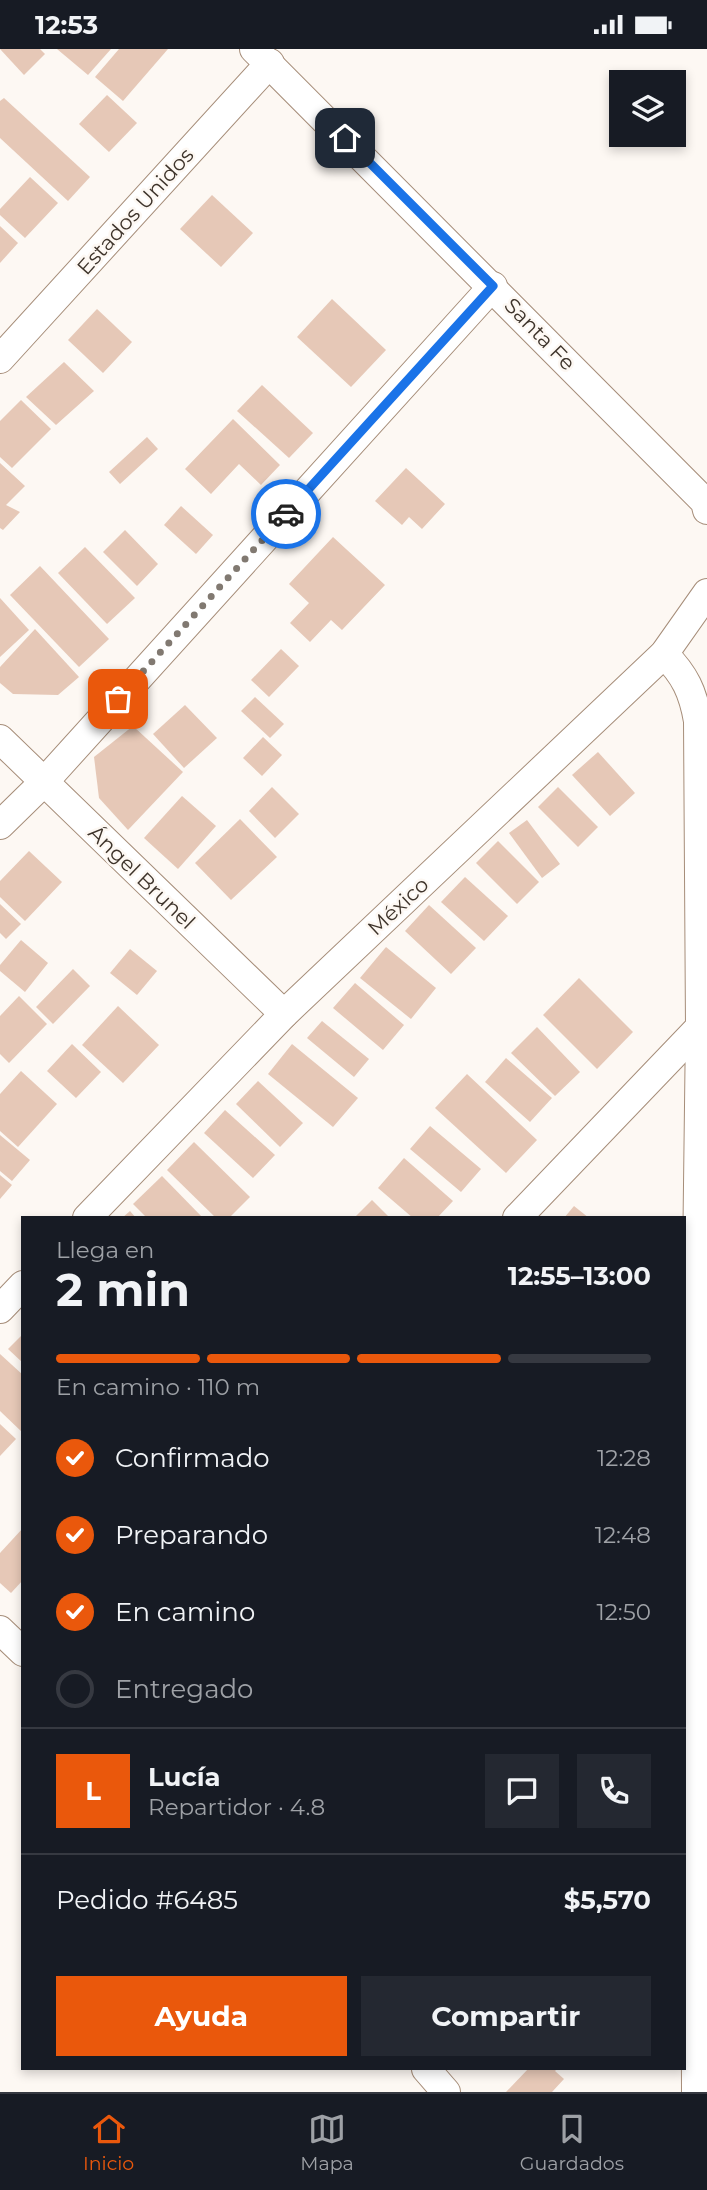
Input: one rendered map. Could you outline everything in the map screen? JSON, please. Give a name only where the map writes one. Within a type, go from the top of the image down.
[{"type":"street","name":"Santa Fe","points":[[262,56],[493,286],[706,506]]},
{"type":"street","name":"Estados Unidos","points":[[0,359],[262,56]]},
{"type":"street","points":[[0,825],[44,782],[493,286]]},
{"type":"street","name":"México","points":[[89,1216],[284,1014],[664,654],[707,593]]},
{"type":"street","points":[[664,654],[683,673],[693,694],[698,722],[700,1027],[689,1506],[696,2092]]},
{"type":"street","name":"Ángel Brunel","points":[[0,740],[284,1014]]},
{"type":"street","points":[[519,1216],[700,1027]]},
{"type":"street","points":[[0,1308],[21,1287]]},
{"type":"street","points":[[0,1630],[21,1650]]},
{"type":"street","points":[[427,2070],[446,2092]]},
{"type":"building","points":[[0,49],[40,49],[45,54],[24,75]]},
{"type":"building","points":[[57,49],[111,49],[88,75]]},
{"type":"building","points":[[119,49],[168,49],[123,101],[95,77]]},
{"type":"building","points":[[107,95],[137,123],[109,152],[79,124]]},
{"type":"building","points":[[4,98],[90,177],[68,201],[0,138],[0,101]]},
{"type":"building","points":[[30,177],[58,203],[25,238],[0,215],[0,209]]},
{"type":"building","points":[[212,195],[253,233],[221,267],[180,229]]},
{"type":"building","points":[[0,226],[18,243],[0,263]]},
{"type":"building","points":[[332,299],[386,350],[351,387],[297,337]]},
{"type":"building","points":[[97,309],[132,342],[103,373],[68,340]]},
{"type":"building","points":[[64,362],[94,391],[56,425],[26,397]]},
{"type":"building","points":[[262,385],[313,433],[289,458],[237,411]]},
{"type":"building","points":[[21,400],[51,429],[12,468],[0,457],[0,421]]},
{"type":"building","points":[[233,419],[280,465],[261,485],[239,464],[211,494],[185,469]]},
{"type":"building","points":[[147,437],[158,449],[120,484],[109,472]]},
{"type":"building","points":[[0,463],[25,486],[6,505],[20,512],[3,530],[0,528]]},
{"type":"building","points":[[406,468],[445,504],[422,529],[409,517],[402,525],[375,501]]},
{"type":"building","points":[[181,506],[213,535],[196,554],[164,525]]},
{"type":"building","points":[[125,530],[158,564],[137,586],[103,552]]},
{"type":"building","points":[[333,537],[385,585],[342,630],[331,620],[310,642],[290,623],[309,603],[289,584]]},
{"type":"building","points":[[85,547],[135,598],[107,624],[58,573]]},
{"type":"building","points":[[40,566],[109,639],[79,667],[10,595]]},
{"type":"building","points":[[0,598],[29,630],[0,657]]},
{"type":"building","points":[[35,629],[79,677],[58,695],[13,694],[0,683],[0,667]]},
{"type":"building","points":[[281,649],[299,666],[269,697],[251,680]]},
{"type":"building","points":[[255,697],[284,724],[270,738],[241,711]]},
{"type":"building","points":[[185,705],[217,738],[184,768],[153,734]]},
{"type":"building","points":[[133,726],[183,772],[128,830],[99,798],[94,757]]},
{"type":"building","points":[[263,737],[282,755],[262,776],[243,758]]},
{"type":"building","points":[[598,752],[635,793],[610,816],[572,775]]},
{"type":"building","points":[[272,787],[299,814],[275,838],[249,811]]},
{"type":"building","points":[[558,787],[598,827],[578,847],[538,807]]},
{"type":"building","points":[[182,796],[216,826],[178,869],[144,838]]},
{"type":"building","points":[[240,819],[277,857],[231,900],[195,863]]},
{"type":"building","points":[[527,820],[560,864],[542,878],[509,833]]},
{"type":"building","points":[[498,841],[539,882],[517,904],[476,863]]},
{"type":"building","points":[[29,851],[62,882],[25,921],[0,897],[0,881]]},
{"type":"building","points":[[465,877],[508,916],[484,941],[441,902]]},
{"type":"building","points":[[0,904],[21,924],[6,939],[0,933]]},
{"type":"building","points":[[429,905],[476,948],[451,974],[405,931]]},
{"type":"building","points":[[21,940],[48,963],[25,992],[0,971],[0,965]]},
{"type":"building","points":[[386,947],[436,988],[411,1019],[360,978]]},
{"type":"building","points":[[130,949],[157,971],[137,995],[110,973]]},
{"type":"building","points":[[73,969],[90,986],[53,1024],[36,1007]]},
{"type":"building","points":[[579,978],[633,1032],[597,1069],[543,1015]]},
{"type":"building","points":[[355,983],[404,1025],[383,1050],[333,1008]]},
{"type":"building","points":[[19,996],[47,1024],[9,1063],[0,1054],[0,1016]]},
{"type":"building","points":[[118,1006],[159,1045],[123,1083],[82,1045]]},
{"type":"building","points":[[322,1021],[369,1059],[354,1077],[307,1038]]},
{"type":"building","points":[[537,1027],[580,1072],[555,1096],[511,1053]]},
{"type":"building","points":[[72,1044],[101,1072],[76,1098],[47,1071]]},
{"type":"building","points":[[292,1044],[358,1098],[333,1127],[268,1074]]},
{"type":"building","points":[[506,1058],[552,1098],[530,1122],[485,1082]]},
{"type":"building","points":[[21,1071],[57,1104],[18,1147],[0,1131],[0,1094]]},
{"type":"building","points":[[467,1074],[537,1140],[506,1173],[435,1108]]},
{"type":"building","points":[[258,1081],[303,1123],[280,1147],[236,1104]]},
{"type":"building","points":[[225,1110],[275,1155],[253,1178],[204,1133]]},
{"type":"building","points":[[430,1126],[481,1169],[461,1192],[410,1149]]},
{"type":"building","points":[[0,1135],[30,1160],[12,1181],[0,1171]]},
{"type":"building","points":[[194,1142],[250,1197],[231,1216],[214,1216],[167,1170]]},
{"type":"building","points":[[404,1158],[453,1201],[439,1216],[411,1216],[378,1188]]},
{"type":"building","points":[[0,1175],[12,1185],[0,1199]]},
{"type":"building","points":[[162,1176],[201,1216],[145,1216],[133,1204]]},
{"type":"building","points":[[372,1200],[388,1216],[356,1216]]},
{"type":"building","points":[[574,1206],[586,1216],[566,1216]]},
{"type":"building","points":[[21,1336],[21,1361],[8,1349]]},
{"type":"building","points":[[0,1354],[21,1373],[21,1431],[0,1411]]},
{"type":"building","points":[[0,1424],[16,1439],[0,1456]]},
{"type":"building","points":[[21,1530],[21,1582],[11,1593],[0,1583],[0,1553]]},
{"type":"building","points":[[527,2070],[556,2070],[564,2079],[552,2092],[506,2092]]},
{"type":"way so far","points":[[118,699],[286,514]]},
{"type":"route","points":[[286,514],[493,286],[345,138]]}]
